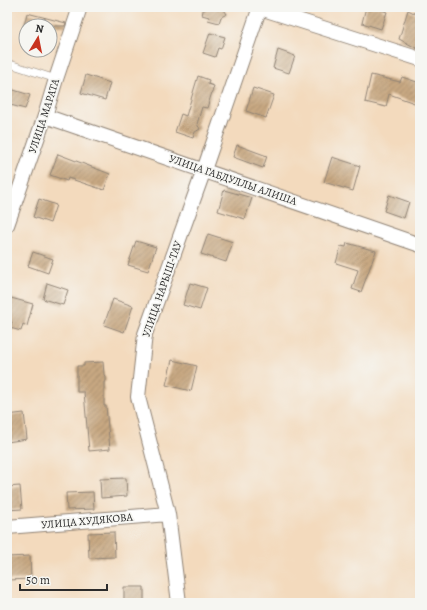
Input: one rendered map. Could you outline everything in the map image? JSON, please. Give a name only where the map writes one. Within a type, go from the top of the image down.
[{"type":"street","name":"УЛИЦА МАРАТА","points":[[7,225],[45,116],[80,7]]},
{"type":"street","points":[[260,8],[420,59]]},
{"type":"street","name":"УЛИЦА НАРЫШ-ТАУ","points":[[179,603],[168,514],[138,397],[145,334],[260,8]]},
{"type":"street","name":"УЛИЦА ГАБДУЛЛЫ АЛИША","points":[[45,116],[420,245]]},
{"type":"street","name":"УЛИЦА ХУДЯКОВА","points":[[7,527],[168,514]]},
{"type":"lane","points":[[7,63],[56,79]]},
{"type":"building","points":[[204,7],[222,7],[227,14],[221,17],[219,23],[208,20],[209,17],[202,15]]},
{"type":"building","points":[[366,7],[382,7],[381,10],[387,12],[381,29],[362,23]]},
{"type":"building","points":[[408,10],[420,16],[420,50],[399,39]]},
{"type":"building","points":[[27,13],[46,18],[26,18]]},
{"type":"building","points":[[58,21],[66,23],[65,26],[58,26]]},
{"type":"building","points":[[210,33],[225,37],[221,49],[218,48],[215,57],[203,53]]},
{"type":"building","points":[[278,50],[295,56],[289,73],[273,68]]},
{"type":"building","points":[[86,75],[110,83],[105,100],[81,93]]},
{"type":"building","points":[[371,75],[400,82],[402,77],[420,83],[420,105],[389,94],[386,107],[365,102]]},
{"type":"building","points":[[198,76],[209,80],[208,84],[214,86],[207,108],[202,107],[197,124],[200,129],[195,132],[193,138],[175,132],[181,114],[186,116]]},
{"type":"building","points":[[7,88],[30,95],[25,109],[7,104]]},
{"type":"building","points":[[253,88],[274,95],[266,118],[246,111]]},
{"type":"building","points":[[237,145],[267,156],[263,168],[233,157]]},
{"type":"building","points":[[58,154],[110,174],[104,190],[68,178],[67,181],[50,175]]},
{"type":"building","points":[[332,157],[360,166],[353,191],[324,182]]},
{"type":"building","points":[[224,190],[252,198],[245,219],[218,211]]},
{"type":"building","points":[[389,195],[409,202],[404,218],[384,211]]},
{"type":"building","points":[[39,199],[56,205],[50,223],[33,217]]},
{"type":"building","points":[[208,234],[233,242],[226,262],[201,254]]},
{"type":"building","points":[[136,241],[156,247],[148,271],[128,265]]},
{"type":"building","points":[[347,243],[376,251],[361,292],[352,289],[358,270],[336,263],[341,246],[346,247]]},
{"type":"building","points":[[33,252],[53,259],[48,273],[28,266]]},
{"type":"building","points":[[47,283],[68,290],[63,305],[43,299]]},
{"type":"building","points":[[190,283],[207,288],[200,310],[183,305]]},
{"type":"building","points":[[11,298],[33,304],[27,326],[23,324],[21,331],[10,328],[12,322],[7,320]]},
{"type":"building","points":[[113,299],[133,306],[124,332],[104,325]]},
{"type":"building","points":[[172,360],[197,366],[191,391],[166,385]]},
{"type":"building","points":[[103,362],[104,375],[106,377],[106,381],[104,382],[104,406],[106,406],[110,449],[89,451],[84,392],[77,392],[77,366],[84,366],[84,363]]},
{"type":"building","points":[[24,413],[27,439],[7,442],[7,415]]},
{"type":"building","points":[[126,478],[127,496],[101,498],[100,479]]},
{"type":"building","points":[[20,486],[22,509],[7,510],[7,487]]},
{"type":"building","points":[[93,492],[94,509],[67,510],[66,493]]},
{"type":"building","points":[[114,532],[115,557],[89,558],[88,533]]},
{"type":"building","points":[[30,556],[31,579],[8,580],[7,557]]},
{"type":"building","points":[[124,587],[144,587],[144,603],[124,603]]}]
